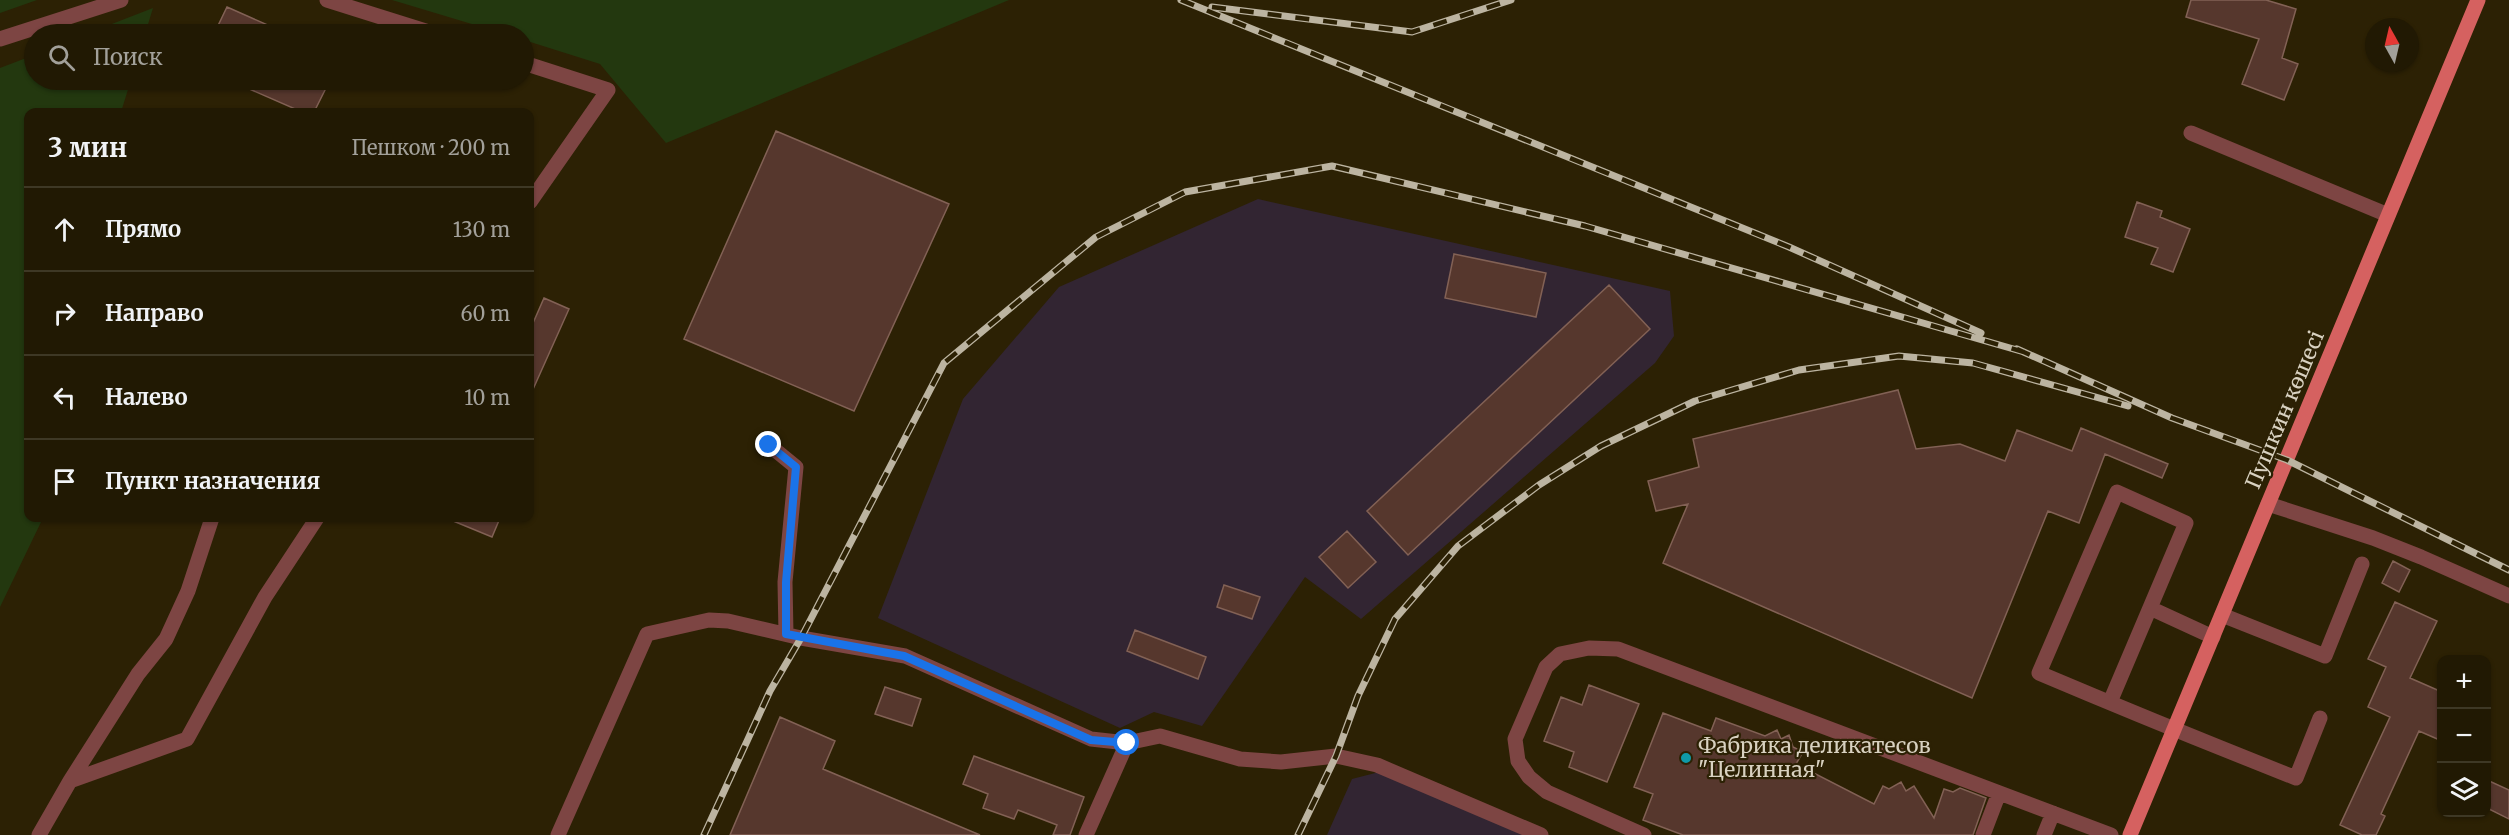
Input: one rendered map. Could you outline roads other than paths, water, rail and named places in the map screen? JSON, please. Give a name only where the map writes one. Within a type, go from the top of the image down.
[{"type":"main road","name":"Пушкин көшесі","points":[[2130,835],[2478,0]]},
{"type":"street","points":[[47,24],[121,0]]},
{"type":"street","points":[[327,0],[403,24]]},
{"type":"street","points":[[0,39],[24,31]]},
{"type":"street","points":[[534,66],[608,90],[534,196]]},
{"type":"street","points":[[2191,134],[2388,215]]},
{"type":"street","points":[[769,445],[796,467],[786,582],[786,634]]},
{"type":"street","points":[[2110,702],[2186,524],[2117,492],[2039,673],[2296,778],[2320,718]]},
{"type":"street","points":[[2268,504],[2373,538],[2509,596]]},
{"type":"street","points":[[39,835],[70,781],[138,675],[166,639],[188,591],[211,522]]},
{"type":"street","points":[[70,781],[187,739],[265,597],[314,522]]},
{"type":"street","points":[[2222,615],[2325,656],[2362,564]]},
{"type":"street","points":[[2150,608],[2213,637]]},
{"type":"street","points":[[558,835],[647,634],[708,620],[728,621],[904,656],[1091,740],[1127,743],[1160,736],[1240,759],[1281,762],[1336,756],[1377,765],[1541,835]]},
{"type":"street","points":[[1644,835],[1547,792],[1529,777],[1518,761],[1515,739],[1546,667],[1560,654],[1589,648],[1618,649],[2111,835]]},
{"type":"street","points":[[1086,835],[1127,743]]},
{"type":"street","points":[[1983,835],[1999,793]]},
{"type":"street","points":[[2044,835],[2053,813]]},
{"type":"railway","points":[[1181,0],[1789,247],[1981,333]]},
{"type":"railway","points":[[1212,7],[1412,32],[1511,0]]},
{"type":"railway","points":[[704,835],[770,691],[801,638],[944,363],[1096,237],[1185,192],[1332,166],[1585,226],[2024,352]]},
{"type":"railway","points":[[2017,349],[2172,418],[2287,460],[2509,570]]},
{"type":"railway","points":[[1298,835],[1336,756],[1358,696],[1395,619],[1458,546],[1539,485],[1601,446],[1695,401],[1799,370],[1899,356],[1973,363],[2128,406]]},
{"type":"place","name":"Фабрика деликатесов \"Целинная\"","points":[[1686,758]]}]
